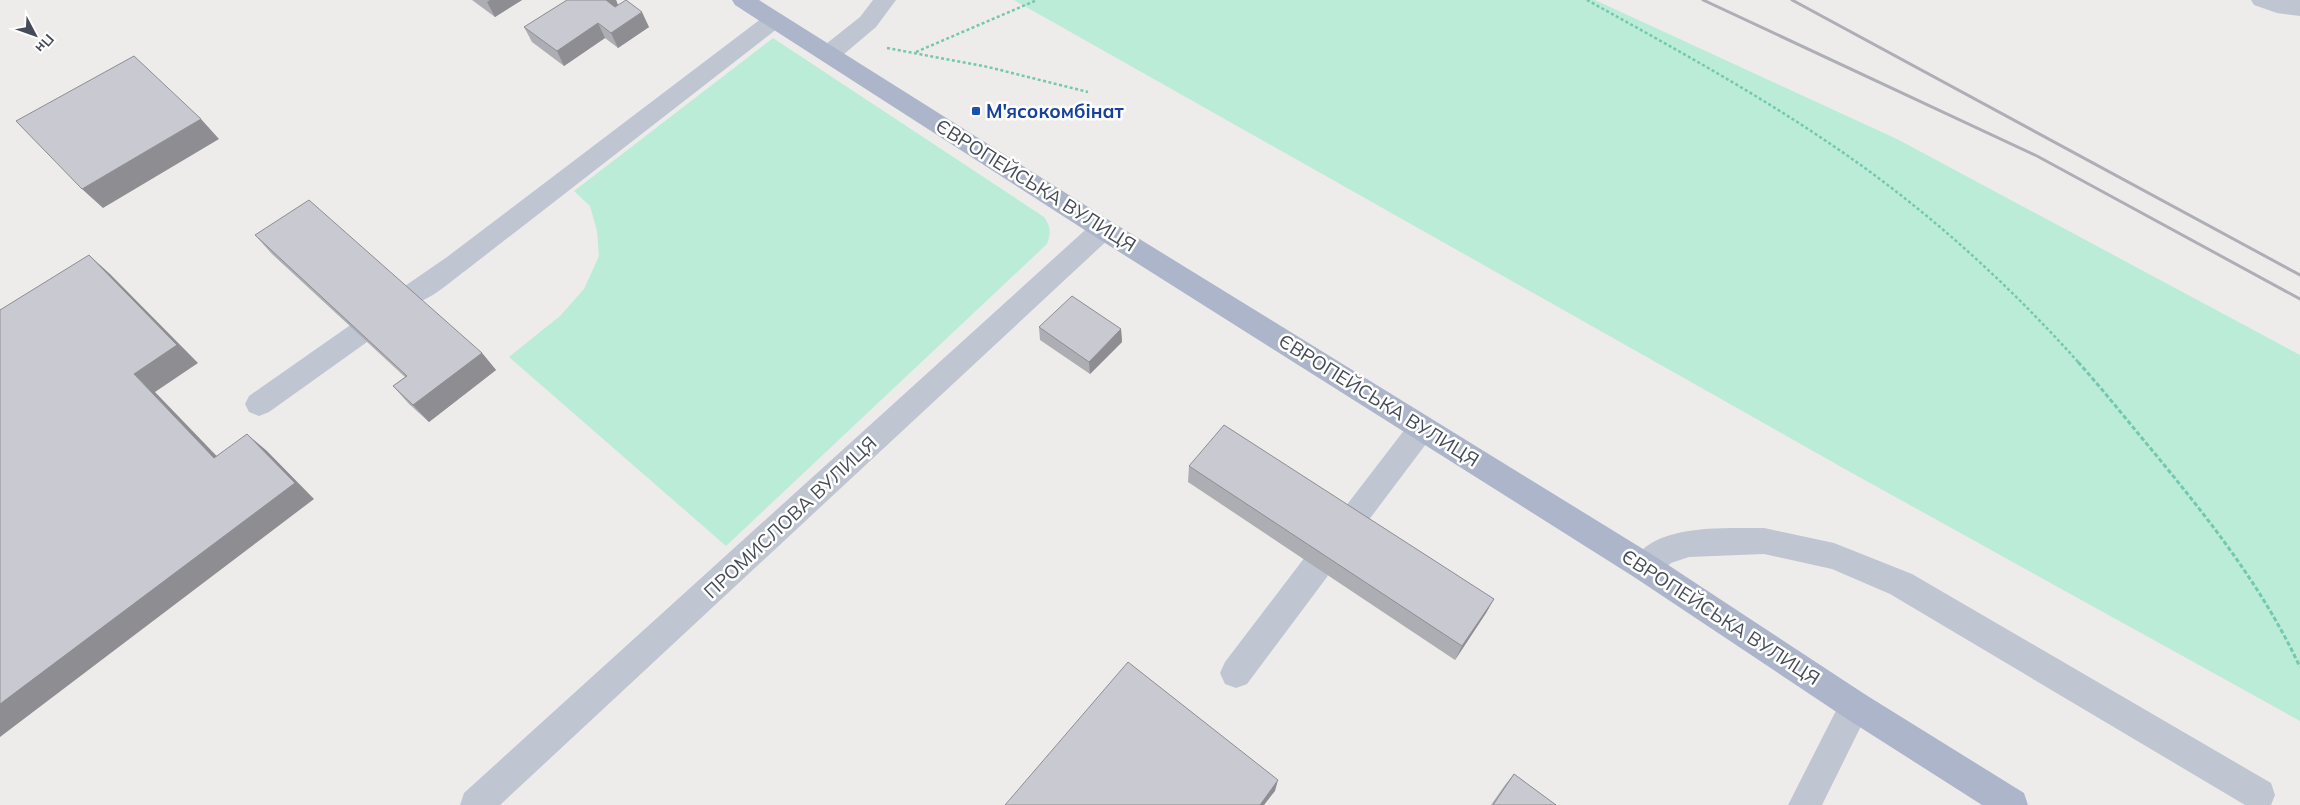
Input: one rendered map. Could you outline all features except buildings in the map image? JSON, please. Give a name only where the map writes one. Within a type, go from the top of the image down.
[{"type":"main road","name":"ЄВРОПЕЙСЬКА ВУЛИЦЯ","points":[[743,0],[774,20],[837,47],[1103,229],[1646,567],[1855,706],[2012,805]]},
{"type":"street","points":[[837,47],[868,22],[885,0]]},
{"type":"street","points":[[2262,0],[2277,5],[2300,8]]},
{"type":"street","points":[[411,295],[456,264],[774,20]]},
{"type":"street","name":"ПРОМИСЛОВА ВУЛИЦЯ","points":[[476,805],[1103,229]]},
{"type":"street","points":[[259,404],[358,334]]},
{"type":"street","points":[[1349,524],[1422,428]]},
{"type":"street","points":[[1646,567],[1662,552],[1689,544],[1764,541],[1834,556],[1901,584],[2259,795]]},
{"type":"street","points":[[1236,673],[1316,567]]},
{"type":"street","points":[[1804,805],[1855,706]]},
{"type":"path","points":[[916,52],[1037,0]]},
{"type":"path","points":[[1587,0],[1769,104],[1861,165],[1957,242],[2017,298],[2088,372],[2218,530],[2284,632],[2300,668]]},
{"type":"path","points":[[837,47],[916,52],[1041,79],[1088,92]]},
{"type":"green space","points":[[1014,0],[1595,0],[1899,140],[2300,355],[2300,721],[1852,473]]},
{"type":"green space","points":[[773,38],[1044,217],[1050,233],[1047,244],[726,546],[509,357],[560,316],[584,289],[599,256],[597,231],[590,206],[574,191]]},
{"type":"railway","points":[[1703,0],[2037,156],[2300,299]]},
{"type":"railway","points":[[1792,0],[2300,275]]},
{"type":"place","name":"М'ясокомбінат","points":[[976,111]]}]
